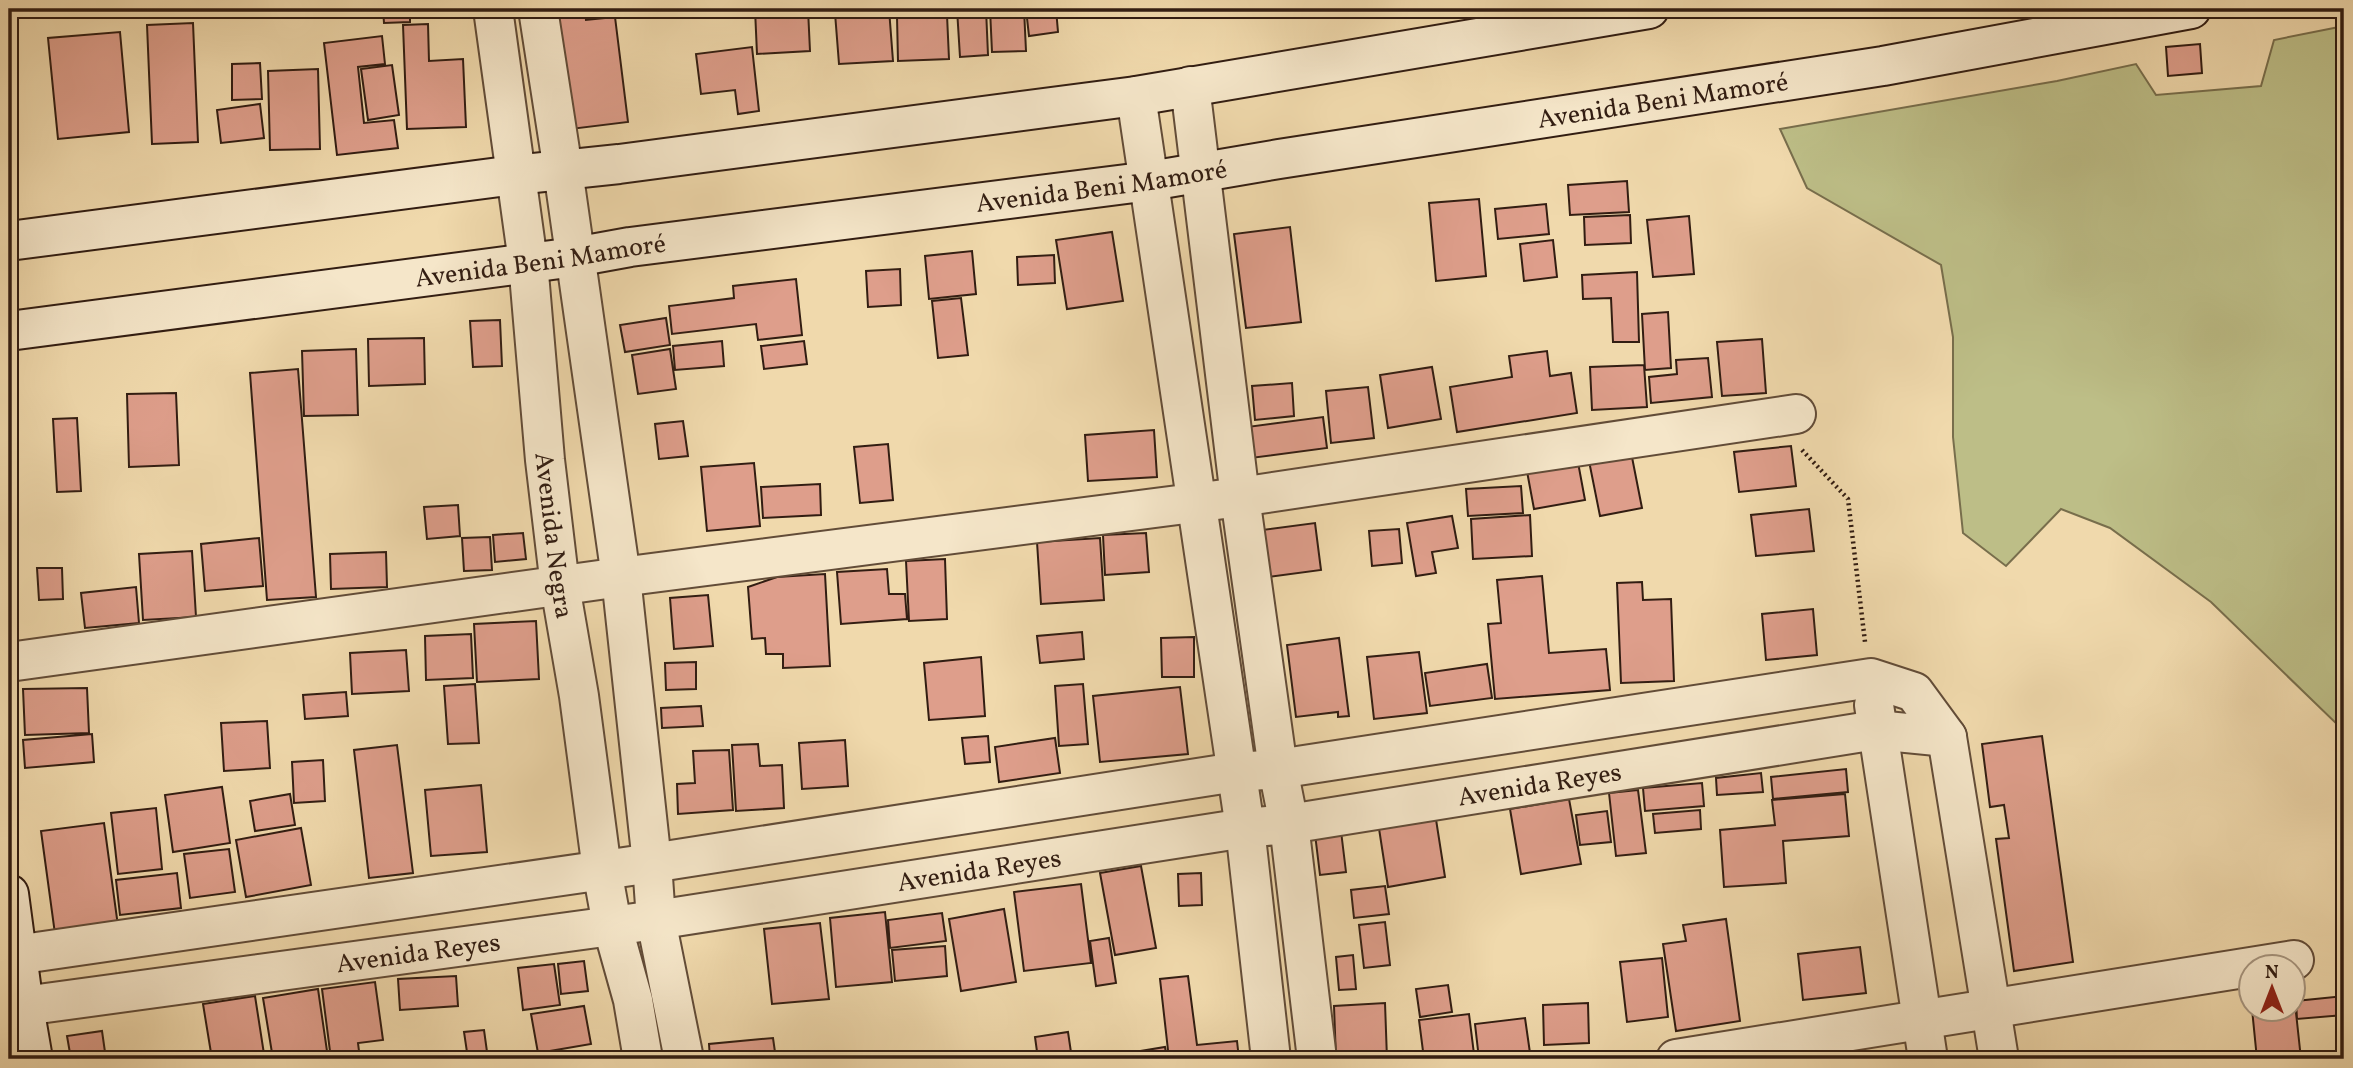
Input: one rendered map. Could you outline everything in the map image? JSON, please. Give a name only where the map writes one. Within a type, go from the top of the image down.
[{"type":"street","name":"Avenida Negra","points":[[494,9],[528,262],[545,460],[560,586],[579,696],[602,870],[612,925],[633,1000],[643,1059]]},
{"type":"street","points":[[538,9],[621,577],[656,920],[684,1059]]},
{"type":"street","points":[[9,240],[1136,96],[1649,9]]},
{"type":"street","name":"Avenida Beni Mamoré","points":[[9,331],[575,257],[630,247],[1150,181],[1883,66],[2191,9]]},
{"type":"street","points":[[1189,86],[1240,497],[1278,769],[1289,824],[1317,1059]]},
{"type":"street","points":[[1136,96],[1245,828],[1271,1059]]},
{"type":"street","points":[[9,662],[621,577],[1240,497],[1782,416]]},
{"type":"street","points":[[1871,678],[1876,730],[1928,1059]]},
{"type":"street","name":"Avenida Reyes","points":[[13,956],[652,863],[1236,772],[1278,769],[1871,678],[1914,692],[1947,737]]},
{"type":"street","name":"Avenida Reyes","points":[[16,1007],[656,920],[1245,828],[1289,824],[1876,730],[1947,737]]},
{"type":"street","points":[[1947,737],[1999,1059]]},
{"type":"street","points":[[9,894],[16,1007],[33,1059]]},
{"type":"street","points":[[1676,1059],[2238,969]]},
{"type":"path","points":[[1782,416],[1807,454],[1848,499],[1856,578],[1871,678]]},
{"type":"green space","points":[[2344,26],[2344,731],[2211,602],[2110,528],[2061,509],[2006,566],[1963,533],[1953,437],[1953,337],[1941,265],[1807,188],[1780,129],[2057,81],[2136,64],[2156,95],[2261,86],[2274,40]]},
{"type":"building","points":[[195,9],[250,9],[250,10],[195,12]]},
{"type":"building","points":[[383,9],[410,9],[410,22],[384,23]]},
{"type":"building","points":[[557,9],[585,9],[586,20],[615,17],[628,122],[571,129]]},
{"type":"building","points":[[755,9],[808,9],[810,51],[757,54]]},
{"type":"building","points":[[856,9],[889,9],[893,61],[839,64],[835,13],[856,12]]},
{"type":"building","points":[[957,9],[986,9],[988,55],[960,57]]},
{"type":"building","points":[[990,9],[1024,9],[1026,51],[992,52]]},
{"type":"building","points":[[1026,9],[1056,9],[1058,32],[1029,36]]},
{"type":"building","points":[[947,15],[949,59],[898,61],[897,17]]},
{"type":"building","points":[[193,23],[198,142],[152,144],[147,25]]},
{"type":"building","points":[[428,24],[429,61],[463,59],[466,127],[407,129],[403,25]]},
{"type":"building","points":[[120,32],[129,132],[58,139],[48,38]]},
{"type":"building","points":[[382,36],[385,64],[358,67],[364,123],[394,120],[398,148],[337,155],[324,43]]},
{"type":"building","points":[[2200,44],[2202,73],[2168,76],[2166,47]]},
{"type":"building","points":[[752,47],[759,111],[738,114],[735,90],[701,94],[696,54]]},
{"type":"building","points":[[260,63],[262,99],[232,100],[232,64]]},
{"type":"building","points":[[392,65],[399,115],[368,120],[361,69]]},
{"type":"building","points":[[318,69],[320,149],[270,150],[268,71]]},
{"type":"building","points":[[260,104],[264,138],[221,143],[217,110]]},
{"type":"building","points":[[1627,181],[1629,212],[1570,215],[1568,185]]},
{"type":"building","points":[[1479,199],[1486,276],[1436,281],[1429,203]]},
{"type":"building","points":[[1546,204],[1549,234],[1498,239],[1495,209]]},
{"type":"building","points":[[1630,215],[1631,243],[1585,245],[1584,217]]},
{"type":"building","points":[[1689,216],[1694,274],[1653,277],[1647,220]]},
{"type":"building","points":[[1290,227],[1301,322],[1246,328],[1234,234]]},
{"type":"building","points":[[1112,232],[1123,301],[1067,309],[1056,240]]},
{"type":"building","points":[[1553,240],[1557,277],[1524,281],[1520,244]]},
{"type":"building","points":[[972,251],[976,294],[929,299],[925,256]]},
{"type":"building","points":[[1054,255],[1055,283],[1018,285],[1017,257]]},
{"type":"building","points":[[900,269],[901,305],[868,307],[866,271]]},
{"type":"building","points":[[1637,272],[1639,342],[1613,342],[1611,298],[1583,299],[1582,275]]},
{"type":"building","points":[[796,279],[802,335],[758,340],[756,324],[672,334],[669,306],[734,298],[733,286]]},
{"type":"building","points":[[961,298],[968,355],[938,358],[932,301]]},
{"type":"building","points":[[1668,312],[1671,368],[1645,370],[1642,314]]},
{"type":"building","points":[[666,318],[670,345],[625,352],[620,325]]},
{"type":"building","points":[[500,320],[502,366],[473,367],[470,321]]},
{"type":"building","points":[[424,338],[425,384],[369,386],[368,339]]},
{"type":"building","points":[[1762,339],[1766,393],[1722,396],[1717,342]]},
{"type":"building","points":[[722,341],[724,366],[675,370],[673,346]]},
{"type":"building","points":[[804,341],[807,364],[764,369],[761,346]]},
{"type":"building","points":[[356,349],[358,415],[304,416],[302,351]]},
{"type":"building","points":[[670,349],[676,389],[638,394],[632,355]]},
{"type":"building","points":[[1547,351],[1550,376],[1571,373],[1577,413],[1457,432],[1450,387],[1512,377],[1509,356]]},
{"type":"building","points":[[1708,358],[1712,397],[1651,403],[1649,377],[1677,374],[1676,360]]},
{"type":"building","points":[[1644,365],[1647,407],[1592,410],[1590,367]]},
{"type":"building","points":[[1432,367],[1441,419],[1388,428],[1380,375]]},
{"type":"building","points":[[298,369],[316,597],[267,600],[250,373]]},
{"type":"building","points":[[1292,383],[1294,416],[1255,420],[1252,386]]},
{"type":"building","points":[[1368,387],[1374,438],[1331,443],[1326,391]]},
{"type":"building","points":[[176,393],[179,465],[129,467],[127,394]]},
{"type":"building","points":[[1323,417],[1327,448],[1251,458],[1247,427]]},
{"type":"building","points":[[77,418],[81,491],[57,492],[53,419]]},
{"type":"building","points":[[683,421],[688,456],[659,459],[655,424]]},
{"type":"building","points":[[1154,430],[1157,477],[1088,481],[1085,435]]},
{"type":"building","points":[[888,444],[893,500],[860,503],[854,447]]},
{"type":"building","points":[[1791,446],[1796,486],[1739,492],[1734,452]]},
{"type":"building","points":[[1630,447],[1642,508],[1600,516],[1588,456]]},
{"type":"building","points":[[1577,457],[1585,500],[1534,509],[1526,466]]},
{"type":"building","points":[[754,463],[760,526],[707,531],[701,467]]},
{"type":"building","points":[[820,484],[821,515],[763,518],[761,487]]},
{"type":"building","points":[[1521,486],[1523,513],[1468,516],[1466,489]]},
{"type":"building","points":[[458,505],[460,536],[427,539],[424,507]]},
{"type":"building","points":[[1809,509],[1814,551],[1756,556],[1751,515]]},
{"type":"building","points":[[1530,515],[1532,556],[1473,559],[1471,519]]},
{"type":"building","points":[[1452,516],[1458,548],[1432,552],[1436,573],[1416,576],[1407,523]]},
{"type":"building","points":[[1315,523],[1321,570],[1269,577],[1262,530]]},
{"type":"building","points":[[1399,529],[1402,563],[1372,566],[1369,531]]},
{"type":"building","points":[[523,533],[526,559],[495,562],[493,535]]},
{"type":"building","points":[[1146,533],[1149,572],[1105,575],[1103,535]]},
{"type":"building","points":[[490,537],[492,570],[464,571],[462,538]]},
{"type":"building","points":[[259,538],[263,586],[205,591],[201,544]]},
{"type":"building","points":[[1100,538],[1104,600],[1041,604],[1037,542]]},
{"type":"building","points":[[192,551],[196,617],[143,620],[139,554]]},
{"type":"building","points":[[386,552],[387,587],[331,589],[330,554]]},
{"type":"building","points":[[945,559],[947,619],[909,621],[906,561]]},
{"type":"building","points":[[37,568],[62,568],[63,599],[39,600]]},
{"type":"building","points":[[887,569],[889,594],[905,594],[907,619],[841,624],[837,572]]},
{"type":"building","points":[[825,574],[830,666],[783,668],[783,654],[766,654],[765,638],[752,639],[748,587],[777,577]]},
{"type":"building","points":[[1542,576],[1549,653],[1606,649],[1610,690],[1495,699],[1488,624],[1501,623],[1497,580]]},
{"type":"building","points":[[1642,582],[1643,600],[1671,599],[1674,681],[1621,683],[1617,583]]},
{"type":"building","points":[[136,587],[139,623],[85,628],[81,593]]},
{"type":"building","points":[[708,595],[713,646],[674,649],[670,598]]},
{"type":"building","points":[[1813,609],[1817,655],[1766,660],[1762,614]]},
{"type":"building","points":[[536,621],[539,679],[477,682],[474,624]]},
{"type":"building","points":[[1082,632],[1084,659],[1040,663],[1037,636]]},
{"type":"building","points":[[471,634],[473,678],[426,680],[425,636]]},
{"type":"building","points":[[1194,637],[1194,677],[1162,677],[1161,638]]},
{"type":"building","points":[[1339,638],[1349,716],[1338,717],[1338,712],[1296,717],[1287,645]]},
{"type":"building","points":[[406,650],[409,691],[352,694],[350,653]]},
{"type":"building","points":[[1419,652],[1427,713],[1374,719],[1367,657]]},
{"type":"building","points":[[981,657],[985,716],[929,720],[924,663]]},
{"type":"building","points":[[696,662],[696,689],[666,690],[665,663]]},
{"type":"building","points":[[1487,664],[1492,698],[1430,706],[1425,673]]},
{"type":"building","points":[[475,684],[479,743],[448,744],[444,686]]},
{"type":"building","points":[[1083,684],[1088,744],[1059,746],[1055,686]]},
{"type":"building","points":[[1180,687],[1188,754],[1100,762],[1093,696]]},
{"type":"building","points":[[87,688],[89,733],[25,735],[23,689]]},
{"type":"building","points":[[346,692],[348,716],[305,719],[303,695]]},
{"type":"building","points":[[701,706],[703,726],[662,728],[661,708]]},
{"type":"building","points":[[267,721],[270,768],[224,771],[221,723]]},
{"type":"building","points":[[92,734],[94,762],[25,768],[23,740]]},
{"type":"building","points":[[988,736],[990,762],[965,764],[962,738]]},
{"type":"building","points":[[2042,736],[2073,962],[2014,971],[1996,839],[2009,838],[2004,805],[1990,807],[1982,744]]},
{"type":"building","points":[[1055,738],[1060,773],[999,782],[995,747]]},
{"type":"building","points":[[845,740],[848,786],[802,789],[799,743]]},
{"type":"building","points":[[758,744],[760,766],[782,765],[784,808],[736,811],[732,745]]},
{"type":"building","points":[[397,745],[413,873],[369,878],[354,750]]},
{"type":"building","points":[[729,750],[733,810],[678,814],[677,784],[695,783],[693,751]]},
{"type":"building","points":[[323,760],[325,801],[294,803],[292,762]]},
{"type":"building","points":[[1846,769],[1848,792],[1773,799],[1771,777]]},
{"type":"building","points":[[1761,773],[1763,792],[1717,795],[1716,778]]},
{"type":"building","points":[[1702,783],[1704,806],[1645,811],[1643,788]]},
{"type":"building","points":[[481,785],[487,852],[431,856],[425,790]]},
{"type":"building","points":[[222,787],[230,843],[173,852],[165,795]]},
{"type":"building","points":[[1638,790],[1646,853],[1616,856],[1609,793]]},
{"type":"building","points":[[290,794],[295,825],[255,831],[250,801]]},
{"type":"building","points":[[1845,794],[1849,836],[1783,841],[1786,883],[1724,887],[1720,830],[1775,825],[1772,800]]},
{"type":"building","points":[[1569,799],[1581,864],[1521,874],[1510,809]]},
{"type":"building","points":[[156,808],[162,869],[118,874],[111,813]]},
{"type":"building","points":[[1700,810],[1701,829],[1655,833],[1653,814]]},
{"type":"building","points":[[1607,811],[1611,842],[1580,845],[1576,815]]},
{"type":"building","points":[[1435,813],[1445,877],[1388,887],[1378,822]]},
{"type":"building","points":[[104,823],[118,926],[55,934],[41,831]]},
{"type":"building","points":[[301,828],[311,885],[246,897],[236,840]]},
{"type":"building","points":[[1341,831],[1346,872],[1320,875],[1315,834]]},
{"type":"building","points":[[229,849],[235,892],[190,898],[184,854]]},
{"type":"building","points":[[1141,866],[1156,948],[1115,955],[1100,873]]},
{"type":"building","points":[[177,873],[181,908],[120,915],[116,880]]},
{"type":"building","points":[[1201,873],[1202,905],[1179,906],[1178,874]]},
{"type":"building","points":[[1081,884],[1091,963],[1024,971],[1014,892]]},
{"type":"building","points":[[1385,886],[1389,914],[1354,918],[1351,890]]},
{"type":"building","points":[[1004,909],[1016,982],[961,991],[949,919]]},
{"type":"building","points":[[885,912],[892,982],[836,987],[830,918]]},
{"type":"building","points":[[942,913],[946,941],[890,948],[888,920]]},
{"type":"building","points":[[1726,919],[1740,1021],[1676,1031],[1663,944],[1686,941],[1683,925]]},
{"type":"building","points":[[1385,922],[1390,965],[1364,968],[1359,925]]},
{"type":"building","points":[[820,923],[829,999],[772,1004],[764,929]]},
{"type":"building","points":[[1109,938],[1116,983],[1096,986],[1090,941]]},
{"type":"building","points":[[945,946],[947,976],[895,981],[892,950]]},
{"type":"building","points":[[1860,947],[1866,993],[1803,1000],[1798,954]]},
{"type":"building","points":[[1353,955],[1356,989],[1339,990],[1336,957]]},
{"type":"building","points":[[1662,958],[1668,1017],[1627,1022],[1620,962]]},
{"type":"building","points":[[584,961],[588,991],[561,994],[558,964]]},
{"type":"building","points":[[554,964],[560,1005],[523,1010],[518,968]]},
{"type":"building","points":[[456,976],[458,1006],[400,1010],[398,979]]},
{"type":"building","points":[[1188,976],[1197,1045],[1237,1041],[1239,1059],[1169,1059],[1160,979]]},
{"type":"building","points":[[375,982],[383,1040],[358,1043],[360,1059],[331,1059],[322,989]]},
{"type":"building","points":[[1448,985],[1452,1012],[1420,1017],[1416,989]]},
{"type":"building","points":[[318,989],[327,1051],[273,1059],[263,998]]},
{"type":"building","points":[[255,996],[264,1054],[212,1059],[203,1004]]},
{"type":"building","points":[[2344,996],[2344,1015],[2308,1018],[2308,1000]]},
{"type":"building","points":[[1385,1003],[1387,1059],[1336,1059],[1334,1006]]},
{"type":"building","points":[[1588,1003],[1589,1043],[1544,1045],[1543,1005]]},
{"type":"building","points":[[584,1006],[591,1044],[538,1053],[531,1014]]},
{"type":"building","points":[[1469,1014],[1474,1054],[1424,1059],[1419,1020]]},
{"type":"building","points":[[1525,1018],[1530,1053],[1479,1059],[1475,1024]]},
{"type":"building","points":[[2253,1023],[2297,1023],[2301,1059],[2257,1059]]},
{"type":"building","points":[[484,1030],[488,1059],[468,1059],[464,1032]]},
{"type":"building","points":[[102,1031],[106,1059],[71,1059],[67,1036]]},
{"type":"building","points":[[1068,1032],[1072,1059],[1038,1059],[1035,1037]]},
{"type":"building","points":[[773,1038],[776,1059],[710,1059],[709,1044]]},
{"type":"building","points":[[1165,1047],[1167,1059],[1104,1057]]}]
